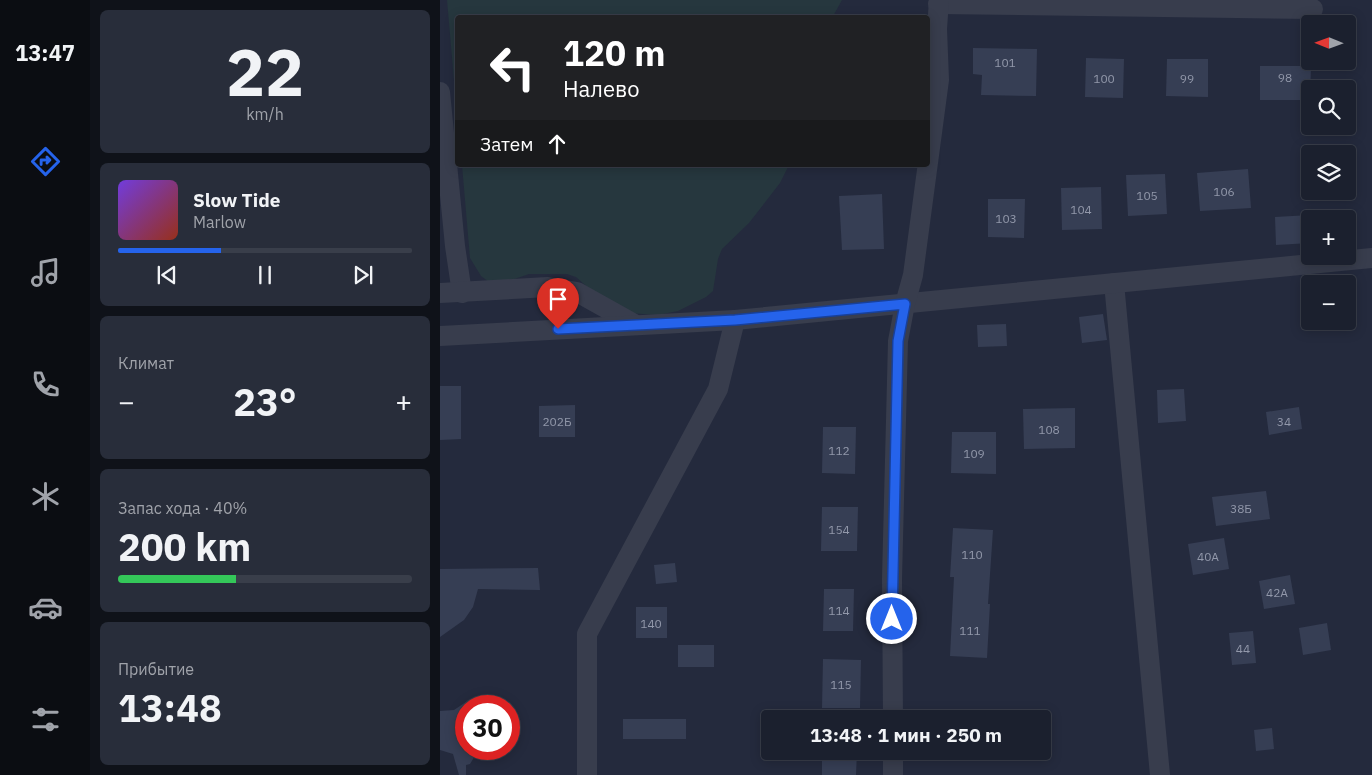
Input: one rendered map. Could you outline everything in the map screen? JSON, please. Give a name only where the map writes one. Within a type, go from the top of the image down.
[{"type":"street","points":[[930,148],[939,80],[937,29],[939,2],[1313,9]]},
{"type":"street","points":[[440,92],[455,246],[462,293]]},
{"type":"street","points":[[893,710],[892,580],[898,341],[913,275],[927,167]]},
{"type":"street","points":[[440,336],[735,320],[1372,258]]},
{"type":"street","points":[[1114,283],[1160,775]]},
{"type":"street","points":[[440,293],[548,287],[577,292],[636,325]]},
{"type":"street","points":[[587,775],[587,634],[718,389],[735,320]]},
{"type":"street","points":[[893,760],[893,775]]},
{"type":"shaded area","points":[[447,0],[842,0],[834,15],[455,15],[455,92]]},
{"type":"shaded area","points":[[462,167],[788,167],[780,183],[749,223],[722,249],[718,259],[713,291],[706,297],[678,311],[658,315],[628,313],[608,305],[576,277],[567,274],[529,274],[500,284],[489,282],[481,276],[470,258]]},
{"type":"building","points":[[973,48],[1037,49],[1036,96],[981,95],[982,75],[973,74]]},
{"type":"building","points":[[1086,58],[1124,59],[1123,98],[1085,97]]},
{"type":"building","points":[[1167,59],[1208,59],[1208,97],[1166,96]]},
{"type":"building","points":[[1260,66],[1301,66],[1301,70],[1311,70],[1311,80],[1301,80],[1301,100],[1260,100]]},
{"type":"building","points":[[1248,169],[1251,208],[1200,211],[1197,173]]},
{"type":"building","points":[[1165,174],[1167,214],[1128,216],[1126,175]]},
{"type":"building","points":[[1101,187],[1102,229],[1062,230],[1061,188]]},
{"type":"building","points":[[882,194],[884,249],[842,250],[839,196]]},
{"type":"building","points":[[988,199],[1025,199],[1024,238],[988,237]]},
{"type":"building","points":[[1301,216],[1301,244],[1276,245],[1275,217]]},
{"type":"building","points":[[1103,314],[1107,340],[1082,343],[1079,317]]},
{"type":"building","points":[[1006,324],[1007,346],[978,347],[977,325]]},
{"type":"building","points":[[440,386],[461,386],[461,439],[440,440]]},
{"type":"building","points":[[1184,389],[1186,421],[1158,423],[1157,390]]},
{"type":"building","points":[[575,405],[575,437],[539,437],[539,406]]},
{"type":"building","points":[[1299,407],[1302,429],[1269,435],[1266,412]]},
{"type":"building","points":[[1075,408],[1075,448],[1024,449],[1023,409]]},
{"type":"building","points":[[823,427],[856,427],[855,474],[822,473]]},
{"type":"building","points":[[952,432],[996,432],[996,474],[951,473]]},
{"type":"building","points":[[1266,491],[1270,519],[1216,526],[1212,497]]},
{"type":"building","points":[[822,507],[858,507],[857,551],[821,551]]},
{"type":"building","points":[[953,528],[993,530],[988,604],[990,604],[987,658],[950,656],[954,577],[950,577]]},
{"type":"building","points":[[1224,538],[1229,569],[1193,575],[1188,544]]},
{"type":"building","points":[[675,563],[677,582],[656,584],[654,565]]},
{"type":"building","points":[[538,568],[540,590],[478,589],[473,607],[464,620],[440,637],[440,569]]},
{"type":"building","points":[[1290,575],[1295,604],[1264,609],[1259,581]]},
{"type":"building","points":[[824,589],[854,589],[853,631],[823,631]]},
{"type":"building","points":[[636,607],[667,607],[667,638],[636,638]]},
{"type":"building","points":[[1327,623],[1331,650],[1303,655],[1299,628]]},
{"type":"building","points":[[1253,631],[1256,663],[1232,665],[1229,633]]},
{"type":"building","points":[[678,645],[714,645],[714,667],[678,667]]},
{"type":"building","points":[[823,659],[861,660],[860,708],[822,708]]},
{"type":"building","points":[[454,710],[455,760],[472,760],[470,764],[466,765],[466,775],[459,775],[453,754],[440,750],[440,711]]},
{"type":"building","points":[[623,719],[686,719],[686,739],[623,739]]},
{"type":"building","points":[[1272,728],[1274,749],[1256,751],[1254,730]]},
{"type":"building","points":[[822,760],[857,760],[856,775],[822,775]]},
{"type":"route","points":[[558,329],[735,320],[905,304],[898,341],[892,619]]}]
